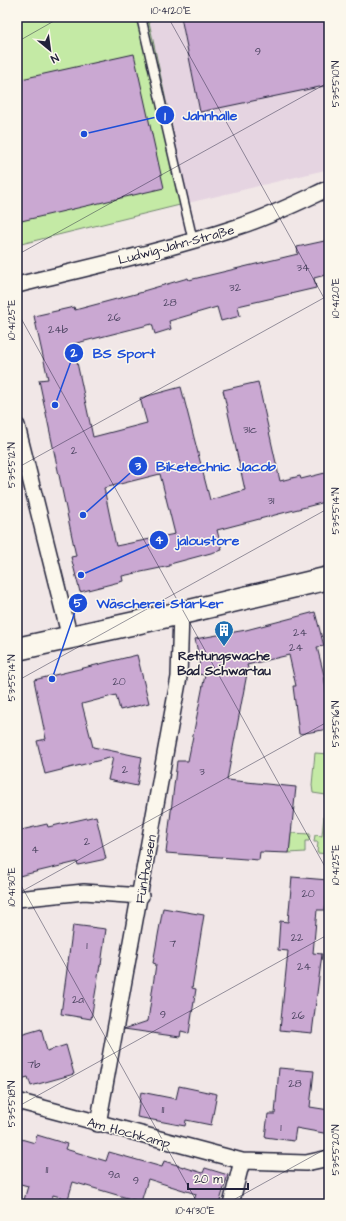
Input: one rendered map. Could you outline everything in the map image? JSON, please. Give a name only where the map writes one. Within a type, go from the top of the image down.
[{"type":"main road","points":[[17,649],[181,613],[329,578]]},
{"type":"street","name":"Ludwig-Jahn-Straße","points":[[17,285],[193,241],[239,227],[290,207],[329,188]]},
{"type":"street","points":[[17,426],[70,638]]},
{"type":"street","name":"Fünfhausen","points":[[98,1124],[141,896],[179,677],[181,613]]},
{"type":"street","points":[[17,899],[84,892],[141,896]]},
{"type":"street","name":"Am Hochkamp","points":[[17,1101],[98,1124],[242,1161],[306,1163],[329,1158]]},
{"type":"street","points":[[231,1204],[242,1161]]},
{"type":"lane","points":[[141,17],[193,241]]},
{"type":"shaded area","points":[[148,17],[329,17],[329,169],[188,203]]},
{"type":"green space","points":[[17,17],[148,17],[188,203],[17,245]]},
{"type":"green space","points":[[315,753],[329,754],[329,854],[317,853],[318,842],[314,842],[315,835],[322,836],[326,795],[313,793],[312,785]]},
{"type":"green space","points":[[291,833],[310,834],[309,841],[305,841],[305,852],[289,853]]},
{"type":"building","points":[[181,17],[329,17],[329,85],[200,112]]},
{"type":"building","points":[[134,54],[164,188],[17,222],[17,80]]},
{"type":"building","points":[[329,240],[329,274],[314,278],[316,288],[238,306],[240,316],[221,321],[217,307],[169,321],[171,329],[155,334],[152,324],[73,344],[93,437],[147,423],[140,398],[181,387],[210,500],[245,490],[223,390],[258,382],[280,481],[300,476],[301,479],[329,472],[329,501],[217,530],[222,550],[170,564],[170,566],[122,576],[123,581],[80,592],[71,557],[76,556],[39,380],[48,379],[34,316],[74,307],[75,310],[143,292],[188,278],[189,280],[298,254],[297,247]],"holes":[[[160,474],[175,534],[116,546],[104,488]]]},
{"type":"building","points":[[315,612],[324,646],[317,647],[324,675],[329,713],[329,729],[299,734],[293,686],[296,686],[289,655],[247,665],[248,668],[227,780],[296,787],[289,853],[260,852],[259,860],[166,853],[177,761],[188,761],[205,675],[197,674],[200,661],[195,639],[246,630]]},
{"type":"building","points":[[137,655],[149,703],[120,710],[116,695],[82,704],[93,747],[142,757],[137,786],[108,780],[113,757],[45,774],[37,741],[46,739],[34,680]]},
{"type":"building","points":[[96,816],[106,859],[78,865],[77,862],[19,876],[17,867],[17,831],[47,824],[48,827]]},
{"type":"building","points":[[292,877],[328,880],[325,910],[317,910],[313,953],[322,954],[312,1033],[280,1030],[288,951],[278,950],[280,921],[288,922]]},
{"type":"building","points":[[163,908],[204,915],[192,988],[196,989],[189,1033],[181,1031],[180,1037],[124,1029],[148,1021],[156,964],[153,963]]},
{"type":"building","points":[[73,925],[106,929],[91,1019],[61,1014]]},
{"type":"building","points":[[41,1029],[47,1051],[66,1045],[74,1074],[31,1086],[28,1077],[17,1080],[17,1036]]},
{"type":"building","points":[[279,1068],[314,1071],[310,1107],[329,1110],[329,1134],[296,1128],[294,1141],[265,1137],[268,1114],[275,1114]]},
{"type":"building","points":[[179,1086],[217,1094],[211,1125],[186,1120],[185,1126],[137,1117],[141,1092],[176,1099]]},
{"type":"building","points":[[37,1135],[67,1144],[65,1149],[106,1161],[109,1152],[162,1167],[164,1161],[203,1173],[205,1168],[228,1175],[219,1204],[193,1204],[196,1194],[148,1179],[141,1202],[73,1182],[68,1199],[53,1195],[51,1204],[39,1204],[24,1200],[28,1186],[17,1183],[17,1155],[21,1139],[35,1143]]},
{"type":"place","name":"Jahnhalle","points":[[84,134]]},
{"type":"place","name":"BS Sport","points":[[55,405]]},
{"type":"place","name":"Biketechnic Jacob","points":[[83,515]]},
{"type":"place","name":"jaloustore","points":[[81,575]]},
{"type":"place","name":"Rettungswache Bad Schwartau","points":[[224,647]]},
{"type":"place","name":"Wäscherei Starker","points":[[52,679]]}]
